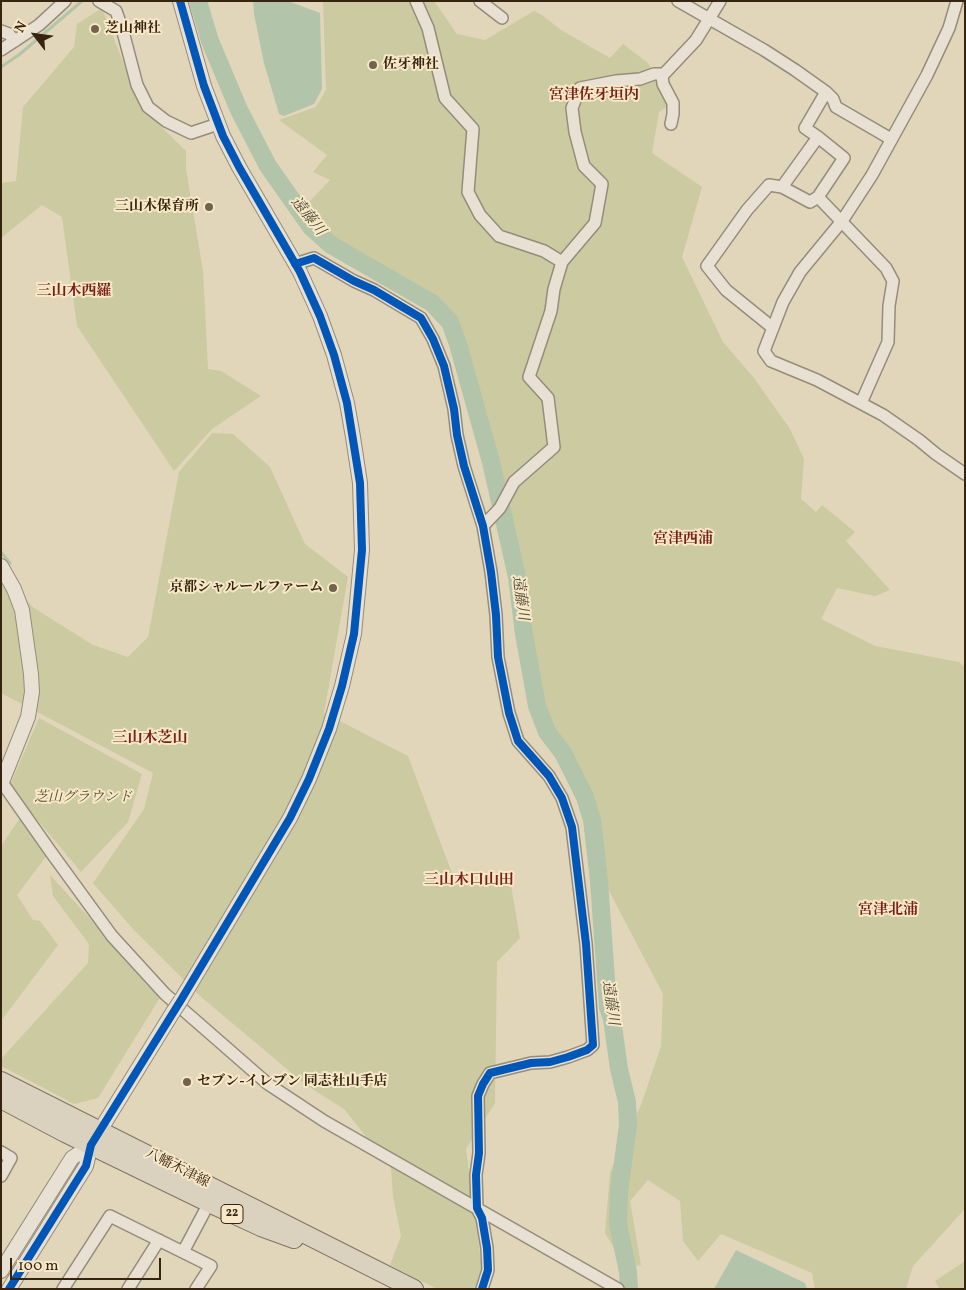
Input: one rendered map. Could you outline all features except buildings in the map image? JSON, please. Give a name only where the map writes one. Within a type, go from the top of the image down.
[{"type":"main road","name":"八幡木津線","points":[[1,1081],[414,1289]]},
{"type":"main road","name":"八幡木津線","points":[[1,1099],[90,1145],[261,1227],[378,1271]]},
{"type":"street","points":[[99,1],[116,11],[137,85],[148,107],[166,121],[191,133],[218,124]]},
{"type":"street","points":[[1,1271],[72,1158],[90,1145],[100,1130],[181,1000],[290,818],[309,779],[329,729],[342,686],[354,634],[362,550],[360,483],[347,403],[334,355],[320,316],[295,264],[239,167],[218,124],[206,93],[180,1]]},
{"type":"street","points":[[416,1],[428,28],[445,98],[473,128],[468,192],[480,215],[499,236],[544,251],[562,262]]},
{"type":"street","points":[[480,1],[502,18]]},
{"type":"street","points":[[678,1],[764,50],[826,92],[833,99],[836,107],[891,139]]},
{"type":"street","points":[[662,75],[696,40],[720,1]]},
{"type":"street","points":[[957,1],[949,28],[927,75],[872,175],[842,221],[800,272],[783,302],[764,351],[771,361],[817,380],[861,403],[919,440],[965,474]]},
{"type":"street","points":[[1,50],[39,25],[60,2]]},
{"type":"street","points":[[1,31],[9,34],[15,41]]},
{"type":"street","points":[[483,526],[500,508],[514,482],[554,447],[548,398],[529,376],[551,311],[554,290],[562,262],[595,223],[602,184],[584,166],[575,132],[572,108],[580,88],[654,74],[662,75]]},
{"type":"street","points":[[662,75],[673,103],[674,114],[671,124]]},
{"type":"street","points":[[773,328],[726,290],[707,266],[747,210],[769,186],[782,187],[810,202],[818,197],[844,158],[805,128],[826,92]]},
{"type":"street","points":[[782,187],[818,137]]},
{"type":"street","points":[[818,197],[886,268],[893,281],[889,306],[888,342],[861,403]]},
{"type":"street","points":[[295,264],[314,258],[421,318],[433,339],[444,366],[464,466],[483,526],[493,589],[498,657],[510,713],[518,741],[549,776],[562,798],[572,826],[586,944],[593,1045],[587,1050],[550,1062],[530,1064],[490,1073],[483,1084],[478,1096],[480,1133],[476,1175],[477,1208],[482,1218],[488,1248],[488,1270],[482,1289]]},
{"type":"street","points":[[1,566],[14,589],[22,610],[32,692],[28,716],[2,781],[11,797],[112,936],[165,994],[268,1084],[324,1121],[618,1289]]},
{"type":"street","points":[[9,1289],[86,1166],[90,1145]]},
{"type":"street","points":[[1,1152],[11,1158],[1,1176]]},
{"type":"street","points":[[184,1252],[209,1203]]},
{"type":"street","points":[[63,1289],[110,1216],[211,1266],[196,1289]]},
{"type":"street","points":[[128,1289],[159,1240]]},
{"type":"green space","points":[[323,1],[434,1],[457,34],[485,40],[534,11],[561,30],[610,58],[623,44],[648,63],[673,103],[659,112],[652,153],[702,187],[682,257],[723,342],[754,378],[790,429],[804,459],[801,499],[816,512],[822,505],[855,532],[846,541],[890,590],[875,596],[837,588],[821,619],[875,646],[959,662],[965,667],[965,1209],[913,1266],[906,1289],[815,1289],[812,1273],[721,1234],[698,1261],[683,1241],[680,1201],[648,1180],[630,1201],[641,1265],[626,1268],[605,1233],[610,1172],[641,1105],[661,1046],[663,994],[608,889],[591,792],[552,731],[541,704],[530,648],[519,559],[496,460],[456,323],[431,298],[332,240],[312,220],[308,203],[330,180],[313,172],[327,155],[279,120],[316,107],[326,90]]},
{"type":"green space","points":[[102,8],[140,106],[186,151],[186,169],[203,271],[208,369],[221,371],[261,396],[212,429],[174,471],[77,326],[62,217],[42,205],[1,238],[1,183],[16,181],[23,107],[74,47],[77,24]]},
{"type":"green space","points":[[212,433],[233,434],[270,467],[305,544],[348,577],[324,713],[408,756],[456,884],[511,885],[520,938],[497,962],[495,1103],[466,1149],[482,1268],[474,1289],[437,1289],[390,1265],[401,1236],[393,1196],[391,1168],[344,1109],[306,1085],[200,996],[133,929],[93,883],[144,809],[153,773],[1,693],[1,574],[34,608],[93,645],[128,657],[148,637],[179,472]]},
{"type":"green space","name":"芝山グラウンド","points":[[39,718],[142,774],[128,822],[81,872],[15,793],[11,783]]},
{"type":"green space","points":[[20,818],[48,854],[17,895],[33,920],[40,921],[58,945],[1,1021],[1,846]]},
{"type":"green space","points":[[50,875],[161,996],[98,1098],[74,1104],[1,1066],[1,1059],[88,963],[89,944],[53,896]]},
{"type":"green space","points":[[965,1261],[965,1289],[940,1289],[935,1281]]},
{"type":"shaded area","points":[[253,1],[288,1],[320,13],[322,89],[314,104],[284,116],[279,114],[264,63]]},
{"type":"shaded area","points":[[736,1250],[805,1283],[807,1289],[714,1289]]},
{"type":"waterway","points":[[1,67],[20,54],[82,1]]},
{"type":"waterway","name":"遠藤川","points":[[198,1],[210,41],[239,110],[268,166],[311,227],[331,245],[432,303],[450,322],[458,344],[491,462],[517,577],[524,634],[537,706],[547,732],[563,753],[585,797],[592,820],[599,881],[608,1007],[612,1019],[619,1069],[627,1102],[628,1125],[619,1191],[618,1224],[628,1272],[629,1289]]},
{"type":"waterway","points":[[1,552],[10,563]]},
{"type":"cycle path","points":[[9,1289],[86,1166],[91,1145],[181,1000],[290,818],[309,779],[329,729],[342,686],[354,634],[362,550],[360,483],[347,403],[334,355],[320,316],[300,272],[223,136],[204,86],[180,1]]},
{"type":"cycle path","points":[[295,264],[314,258],[374,290],[421,318],[433,339],[444,366],[464,466],[483,526],[496,615],[498,657],[509,713],[518,741],[549,776],[562,798],[572,827],[586,944],[593,1045],[587,1050],[550,1062],[531,1063],[490,1073],[483,1084],[478,1096],[479,1153],[476,1175],[477,1208],[482,1218],[487,1248],[488,1270],[482,1289]]},
{"type":"place","name":"芝山神社","points":[[95,29]]},
{"type":"place","name":"佐牙神社","points":[[373,65]]},
{"type":"place","name":"三山木保育所","points":[[209,207]]},
{"type":"place","name":"京都シャルールファーム","points":[[333,588]]},
{"type":"place","name":"セブン-イレブン 同志社山手店","points":[[187,1082]]},
{"type":"district","name":"宮津佐牙垣内","points":[[594,96]]},
{"type":"district","name":"三山木西羅","points":[[74,292]]},
{"type":"district","name":"宮津西浦","points":[[683,540]]},
{"type":"district","name":"三山木芝山","points":[[150,739]]},
{"type":"district","name":"三山木口山田","points":[[469,881]]},
{"type":"district","name":"宮津北浦","points":[[888,911]]}]
